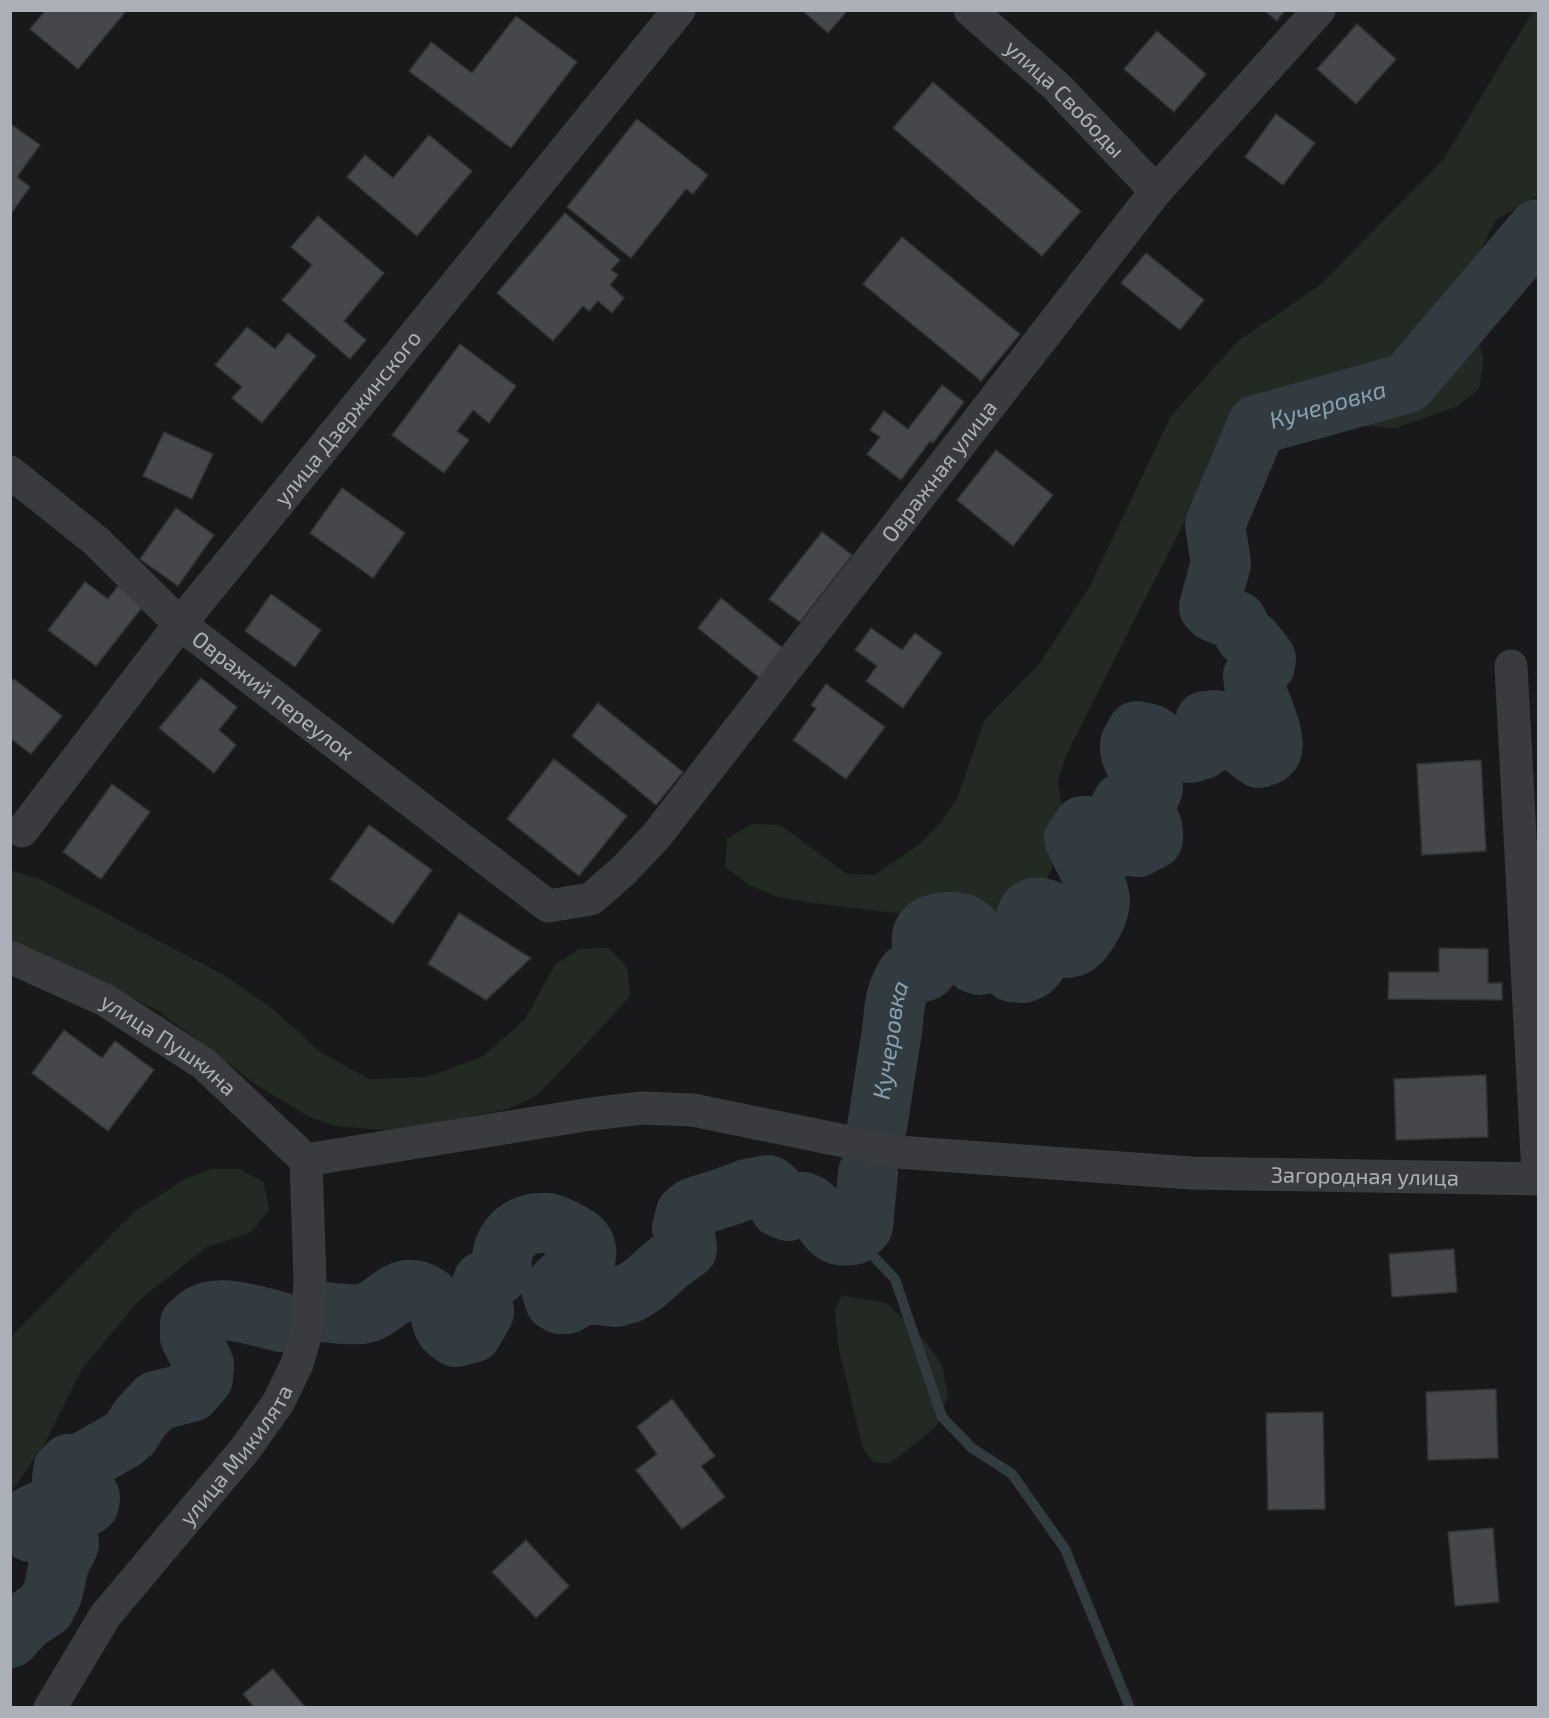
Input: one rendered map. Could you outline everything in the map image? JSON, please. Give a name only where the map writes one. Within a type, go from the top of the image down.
[{"type":"street","name":"улица Дзержинского","points":[[22,831],[180,624],[679,10]]},
{"type":"street","name":"улица Свободы","points":[[970,10],[1056,86],[1156,191]]},
{"type":"street","name":"Овражная улица","points":[[548,906],[591,899],[624,870],[657,835],[1156,191],[1319,10]]},
{"type":"street","name":"Овражий переулок","points":[[10,472],[96,540],[180,624],[548,906]]},
{"type":"street","points":[[1511,666],[1539,1174]]},
{"type":"street","name":"улица Пушкина","points":[[10,957],[105,1000],[204,1064],[306,1160]]},
{"type":"street","name":"Загородная улица","points":[[306,1160],[591,1114],[642,1108],[693,1110],[898,1152],[1191,1173],[1539,1179]]},
{"type":"street","name":"улица Микилята","points":[[51,1707],[105,1616],[246,1448],[278,1403],[297,1364],[307,1330],[310,1281],[306,1160]]},
{"type":"shaded area","points":[[1533,11],[1538,11],[1538,195],[1495,221],[1468,277],[1467,305],[1484,359],[1479,389],[1456,407],[1395,428],[1363,426],[1308,400],[1278,406],[1217,461],[1066,755],[1058,781],[1066,838],[1040,893],[986,919],[953,920],[805,902],[775,896],[748,884],[725,867],[727,839],[752,824],[780,825],[847,874],[875,875],[921,843],[941,822],[957,799],[984,721],[1040,663],[1090,586],[1171,416],[1238,341],[1320,285],[1443,160]]},
{"type":"shaded area","points":[[10,870],[40,879],[224,975],[274,1010],[319,1051],[369,1079],[427,1077],[482,1057],[525,1019],[555,965],[579,949],[608,948],[627,967],[630,996],[537,1095],[509,1109],[393,1131],[335,1126],[308,1116],[257,1085],[159,1011],[11,940]]},
{"type":"shaded area","points":[[212,1169],[240,1169],[264,1183],[269,1210],[250,1233],[207,1247],[138,1301],[82,1369],[44,1445],[11,1492],[11,1337],[134,1212],[185,1179]]},
{"type":"shaded area","points":[[842,1295],[886,1303],[923,1338],[942,1365],[948,1396],[936,1426],[890,1463],[873,1462],[863,1448],[838,1345],[835,1311]]},
{"type":"building","points":[[46,10],[127,10],[78,69],[30,29]]},
{"type":"building","points":[[802,10],[848,10],[828,33]]},
{"type":"building","points":[[1264,10],[1285,10],[1277,21]]},
{"type":"building","points":[[516,16],[577,62],[511,148],[409,71],[431,42],[472,73]]},
{"type":"building","points":[[1357,24],[1396,59],[1356,104],[1317,69]]},
{"type":"building","points":[[1157,31],[1206,74],[1174,112],[1124,69]]},
{"type":"building","points":[[933,82],[1081,211],[1042,256],[893,128]]},
{"type":"building","points":[[1276,114],[1315,143],[1283,185],[1245,157]]},
{"type":"building","points":[[637,119],[708,175],[693,194],[686,189],[631,258],[567,207]]},
{"type":"building","points":[[12,125],[40,145],[17,177],[30,187],[10,215],[10,127]]},
{"type":"building","points":[[429,135],[472,171],[417,236],[347,177],[365,155],[393,178]]},
{"type":"building","points":[[565,213],[620,260],[611,270],[618,275],[610,285],[624,298],[612,313],[598,301],[589,311],[583,306],[553,341],[497,293]]},
{"type":"building","points":[[318,216],[384,273],[344,321],[366,340],[350,359],[282,300],[312,265],[291,247]]},
{"type":"building","points":[[902,237],[1020,334],[981,381],[863,284]]},
{"type":"building","points":[[1146,253],[1204,300],[1180,330],[1121,283]]},
{"type":"building","points":[[247,327],[275,349],[288,333],[316,356],[262,423],[232,398],[242,387],[215,365]]},
{"type":"building","points":[[460,344],[516,386],[489,423],[473,410],[457,431],[469,440],[444,473],[392,435]]},
{"type":"building","points":[[942,385],[964,402],[933,443],[930,441],[901,480],[867,454],[880,437],[870,430],[884,411],[908,429]]},
{"type":"building","points":[[164,432],[213,454],[192,499],[143,476]]},
{"type":"building","points":[[996,450],[1053,495],[1013,546],[957,500]]},
{"type":"building","points":[[342,488],[405,533],[373,578],[310,533]]},
{"type":"building","points":[[176,508],[214,535],[178,586],[140,559]]},
{"type":"building","points":[[822,532],[852,555],[800,622],[769,599]]},
{"type":"building","points":[[85,582],[108,599],[118,586],[143,606],[96,666],[48,630]]},
{"type":"building","points":[[271,594],[321,630],[295,667],[245,631]]},
{"type":"building","points":[[721,598],[784,649],[761,679],[698,628]]},
{"type":"building","points":[[871,628],[902,650],[915,633],[942,653],[903,708],[866,681],[877,666],[855,650]]},
{"type":"building","points":[[201,678],[237,707],[219,730],[236,745],[214,773],[159,728]]},
{"type":"building","points":[[14,679],[62,716],[31,754],[10,738],[10,683]]},
{"type":"building","points":[[826,684],[885,727],[846,779],[793,740],[816,709],[811,705]]},
{"type":"building","points":[[598,703],[683,772],[656,805],[572,736]]},
{"type":"building","points":[[554,759],[627,816],[579,876],[507,819]]},
{"type":"building","points":[[1481,760],[1486,851],[1422,855],[1417,764]]},
{"type":"building","points":[[112,784],[150,812],[101,879],[63,852]]},
{"type":"building","points":[[369,825],[432,870],[393,924],[330,879]]},
{"type":"building","points":[[459,913],[531,958],[486,1000],[428,964]]},
{"type":"building","points":[[1439,948],[1488,949],[1488,983],[1502,983],[1502,1000],[1388,999],[1389,972],[1439,972]]},
{"type":"building","points":[[64,1030],[102,1058],[115,1041],[154,1070],[108,1131],[32,1073]]},
{"type":"building","points":[[1486,1075],[1488,1137],[1396,1140],[1394,1079]]},
{"type":"building","points":[[1454,1249],[1457,1292],[1392,1297],[1389,1254]]},
{"type":"building","points":[[1496,1389],[1498,1458],[1428,1460],[1426,1392]]},
{"type":"building","points":[[672,1399],[715,1456],[701,1466],[725,1497],[682,1529],[636,1470],[657,1454],[637,1427]]},
{"type":"building","points":[[1323,1412],[1325,1509],[1268,1510],[1266,1413]]},
{"type":"building","points":[[1493,1528],[1499,1602],[1455,1606],[1448,1532]]},
{"type":"building","points":[[526,1540],[569,1586],[536,1618],[492,1572]]},
{"type":"building","points":[[273,1669],[306,1708],[255,1708],[243,1694]]},
{"type":"waterway","name":"Кучеровка","points":[[877,1127],[896,998],[907,974],[923,972],[928,968],[922,946],[923,934],[927,928],[947,922],[962,924],[972,931],[974,940],[970,951],[974,963],[980,965],[1000,960],[1012,972],[1023,973],[1032,969],[1037,963],[1039,952],[1029,934],[1026,922],[1030,910],[1042,908],[1060,918],[1064,926],[1063,943],[1068,948],[1082,940],[1098,912],[1100,900],[1097,887],[1074,839],[1083,826],[1105,826],[1121,845],[1138,847],[1153,839],[1152,826],[1127,820],[1119,811],[1122,803],[1149,798],[1153,788],[1130,751],[1130,744],[1137,731],[1150,734],[1173,748],[1190,753],[1206,746],[1208,741],[1205,721],[1215,720],[1227,727],[1248,750],[1259,758],[1271,752],[1273,746],[1270,729],[1253,676],[1265,665],[1266,659],[1253,642],[1245,636],[1237,621],[1214,612],[1209,607],[1221,563],[1215,525],[1257,425],[1407,383],[1538,229]]},
{"type":"waterway","name":"Кучеровка","points":[[323,1312],[361,1314],[371,1311],[402,1291],[411,1290],[421,1292],[435,1302],[446,1330],[456,1337],[472,1333],[484,1312],[481,1287],[483,1281],[498,1275],[502,1269],[504,1250],[512,1235],[527,1225],[537,1223],[550,1223],[574,1234],[582,1240],[586,1249],[583,1263],[560,1281],[552,1292],[555,1301],[567,1304],[585,1293],[615,1297],[630,1293],[643,1285],[687,1249],[682,1228],[686,1213],[694,1207],[747,1189],[768,1185],[776,1192],[780,1208],[788,1211],[803,1202],[814,1209],[834,1232],[841,1235],[853,1235],[863,1226],[868,1173]]},
{"type":"waterway","points":[[853,1235],[895,1279],[942,1417],[972,1448],[1012,1474],[1065,1549],[1130,1708]]},
{"type":"waterway","name":"Кучеровка","points":[[10,1638],[25,1621],[45,1608],[53,1592],[59,1564],[69,1544],[68,1536],[56,1528],[41,1533],[31,1532],[26,1525],[30,1516],[51,1506],[84,1507],[89,1504],[90,1497],[68,1486],[62,1479],[63,1470],[69,1464],[82,1463],[124,1439],[156,1401],[191,1392],[203,1378],[204,1364],[190,1337],[190,1324],[200,1316],[219,1310],[251,1314],[281,1322]]}]
